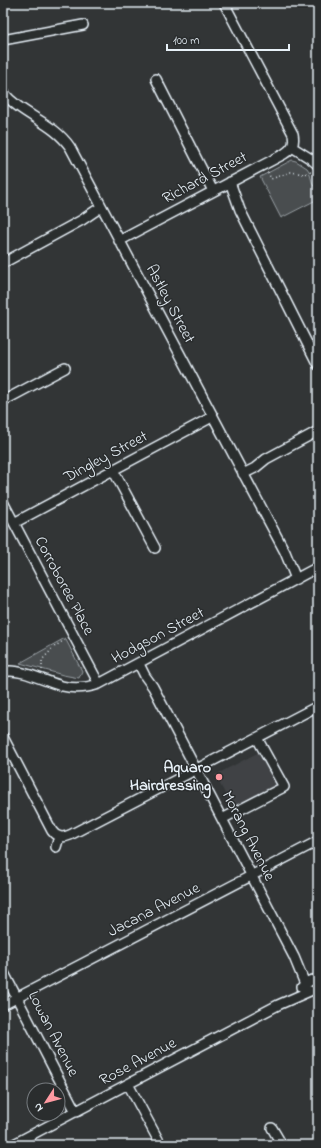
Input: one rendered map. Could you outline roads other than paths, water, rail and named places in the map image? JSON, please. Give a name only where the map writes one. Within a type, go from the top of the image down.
[{"type":"street","points":[[224,3],[293,134],[294,143],[292,147],[318,165]]},
{"type":"street","points":[[3,40],[83,25]]},
{"type":"street","points":[[156,79],[213,191]]},
{"type":"street","name":"Astley Street","points":[[3,92],[11,100],[62,136],[70,147],[298,578]]},
{"type":"street","name":"Richard Street","points":[[119,241],[284,154],[292,147]]},
{"type":"street","points":[[227,184],[318,365]]},
{"type":"street","points":[[3,263],[103,210]]},
{"type":"street","points":[[3,401],[65,368]]},
{"type":"street","name":"Dingley Street","points":[[14,523],[212,417]]},
{"type":"street","points":[[242,472],[253,463],[266,459],[318,431]]},
{"type":"street","points":[[113,470],[154,548]]},
{"type":"street","name":"Corroboree Place","points":[[3,502],[99,684]]},
{"type":"street","name":"Hodgson Street","points":[[3,672],[15,671],[70,687],[84,688],[99,684],[318,567]]},
{"type":"street","name":"Morang Avenue","points":[[141,662],[150,673],[154,687],[294,957],[313,986]]},
{"type":"street","points":[[3,737],[54,835],[59,837],[70,836],[318,706]]},
{"type":"street","points":[[222,819],[284,787],[257,738]]},
{"type":"street","points":[[56,847],[59,837]]},
{"type":"street","name":"Jacana Avenue","points":[[3,1005],[318,841]]},
{"type":"street","name":"Lowan Avenue","points":[[3,971],[76,1112]]},
{"type":"street","name":"Rose Avenue","points":[[12,1145],[313,986]]},
{"type":"street","points":[[128,1084],[161,1145]]},
{"type":"street","points":[[272,1128],[282,1145]]},
{"type":"place","name":"Aquaro Hairdressing","points":[[219,777]]}]
